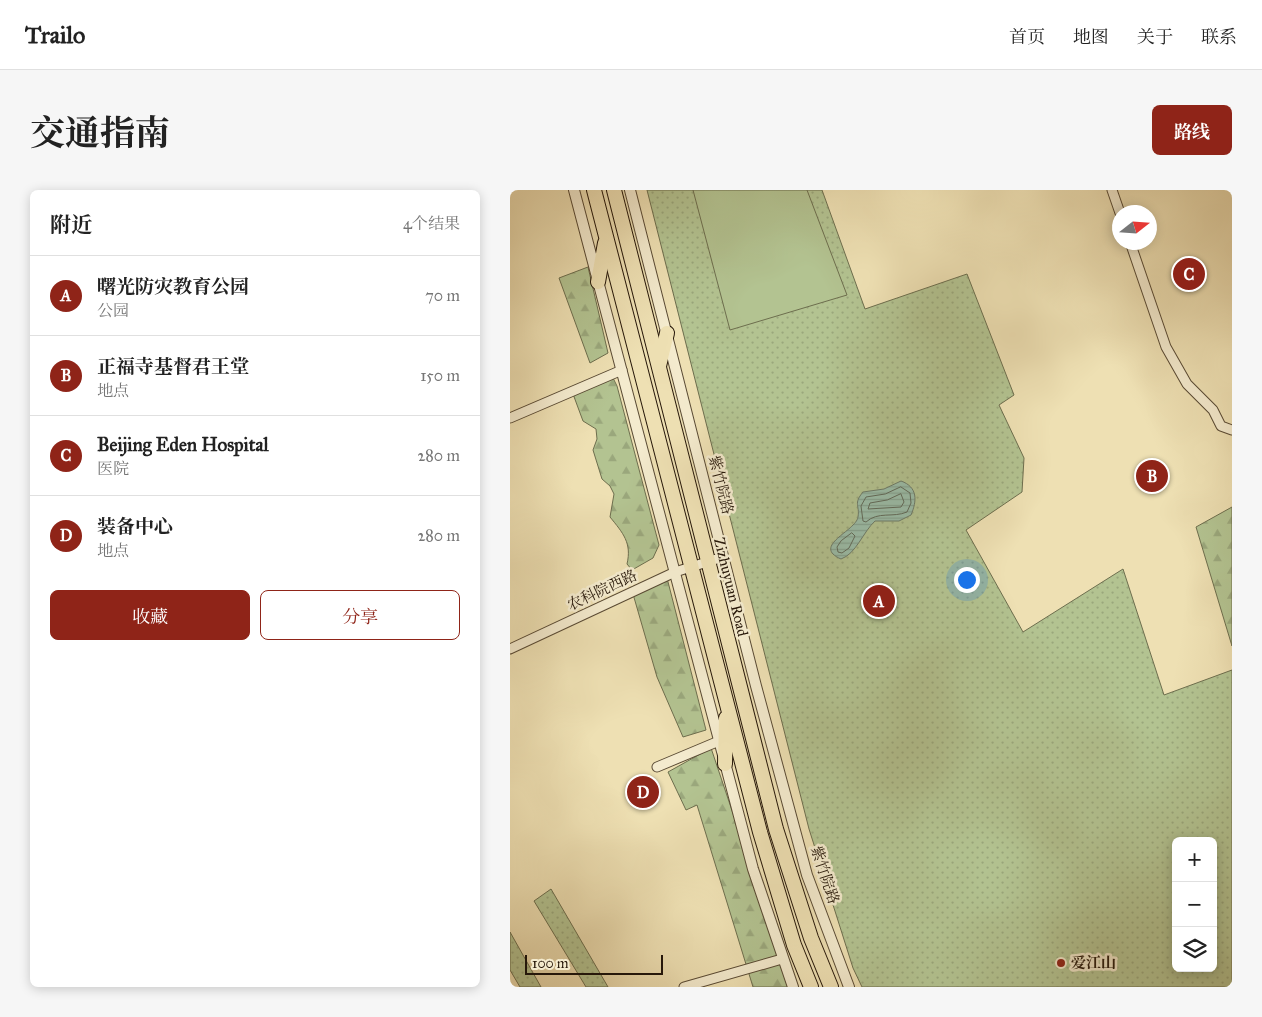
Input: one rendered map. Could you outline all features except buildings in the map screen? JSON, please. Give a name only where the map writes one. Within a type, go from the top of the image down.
[{"type":"main road","points":[[594,190],[763,841],[794,945],[811,987]]},
{"type":"main road","name":"Zizhuyuan Road","points":[[614,190],[776,829],[811,938],[831,987]]},
{"type":"main road","points":[[598,282],[606,238]]},
{"type":"main road","points":[[659,369],[667,333]]},
{"type":"main road","points":[[725,764],[727,702]]},
{"type":"street","points":[[574,190],[753,869],[793,987]]},
{"type":"street","name":"紫竹院路","points":[[630,190],[807,874],[848,987]]},
{"type":"street","points":[[1112,190],[1117,205]]},
{"type":"street","points":[[1133,250],[1166,347],[1187,384],[1213,410],[1220,426],[1232,430]]},
{"type":"street","points":[[510,418],[622,370]]},
{"type":"street","name":"农科院西路","points":[[510,648],[675,572],[724,557]]},
{"type":"street","points":[[657,767],[719,741]]},
{"type":"street","points":[[684,987],[782,959]]},
{"type":"green space","points":[[647,190],[822,190],[865,309],[967,274],[1014,395],[999,405],[1024,458],[1022,492],[966,530],[1023,632],[1123,569],[1164,695],[1232,670],[1232,987],[862,987],[853,968],[809,829]]},
{"type":"green space","points":[[693,190],[807,190],[847,295],[730,330]]},
{"type":"green space","points":[[588,267],[608,353],[590,363],[559,278]]},
{"type":"green space","points":[[612,376],[617,386],[659,545],[653,558],[632,570],[627,564],[628,550],[625,539],[610,517],[614,494],[610,486],[602,479],[593,450],[597,439],[596,429],[583,421],[573,394]]},
{"type":"green space","points":[[1232,507],[1232,646],[1196,527]]},
{"type":"green space","points":[[667,578],[706,730],[683,737],[657,677],[633,594]]},
{"type":"green space","points":[[711,748],[792,987],[753,987],[697,805],[686,810],[668,772]]},
{"type":"green space","points":[[551,889],[608,987],[586,987],[534,901]]},
{"type":"green space","points":[[510,932],[541,987],[520,987],[510,970]]},
{"type":"water","points":[[901,481],[911,487],[915,495],[911,515],[899,521],[875,521],[855,548],[846,556],[841,559],[833,554],[831,549],[833,544],[850,528],[858,517],[858,502],[863,492],[884,489]]},
{"type":"place","name":"Beijing Eden Hospital","points":[[1189,274]]},
{"type":"place","name":"正福寺基督君王堂","points":[[1152,476]]},
{"type":"place","name":"曙光防灾教育公园","points":[[879,601]]},
{"type":"place","name":"装备中心","points":[[643,792]]},
{"type":"place","name":"爱江山","points":[[1061,963]]}]
